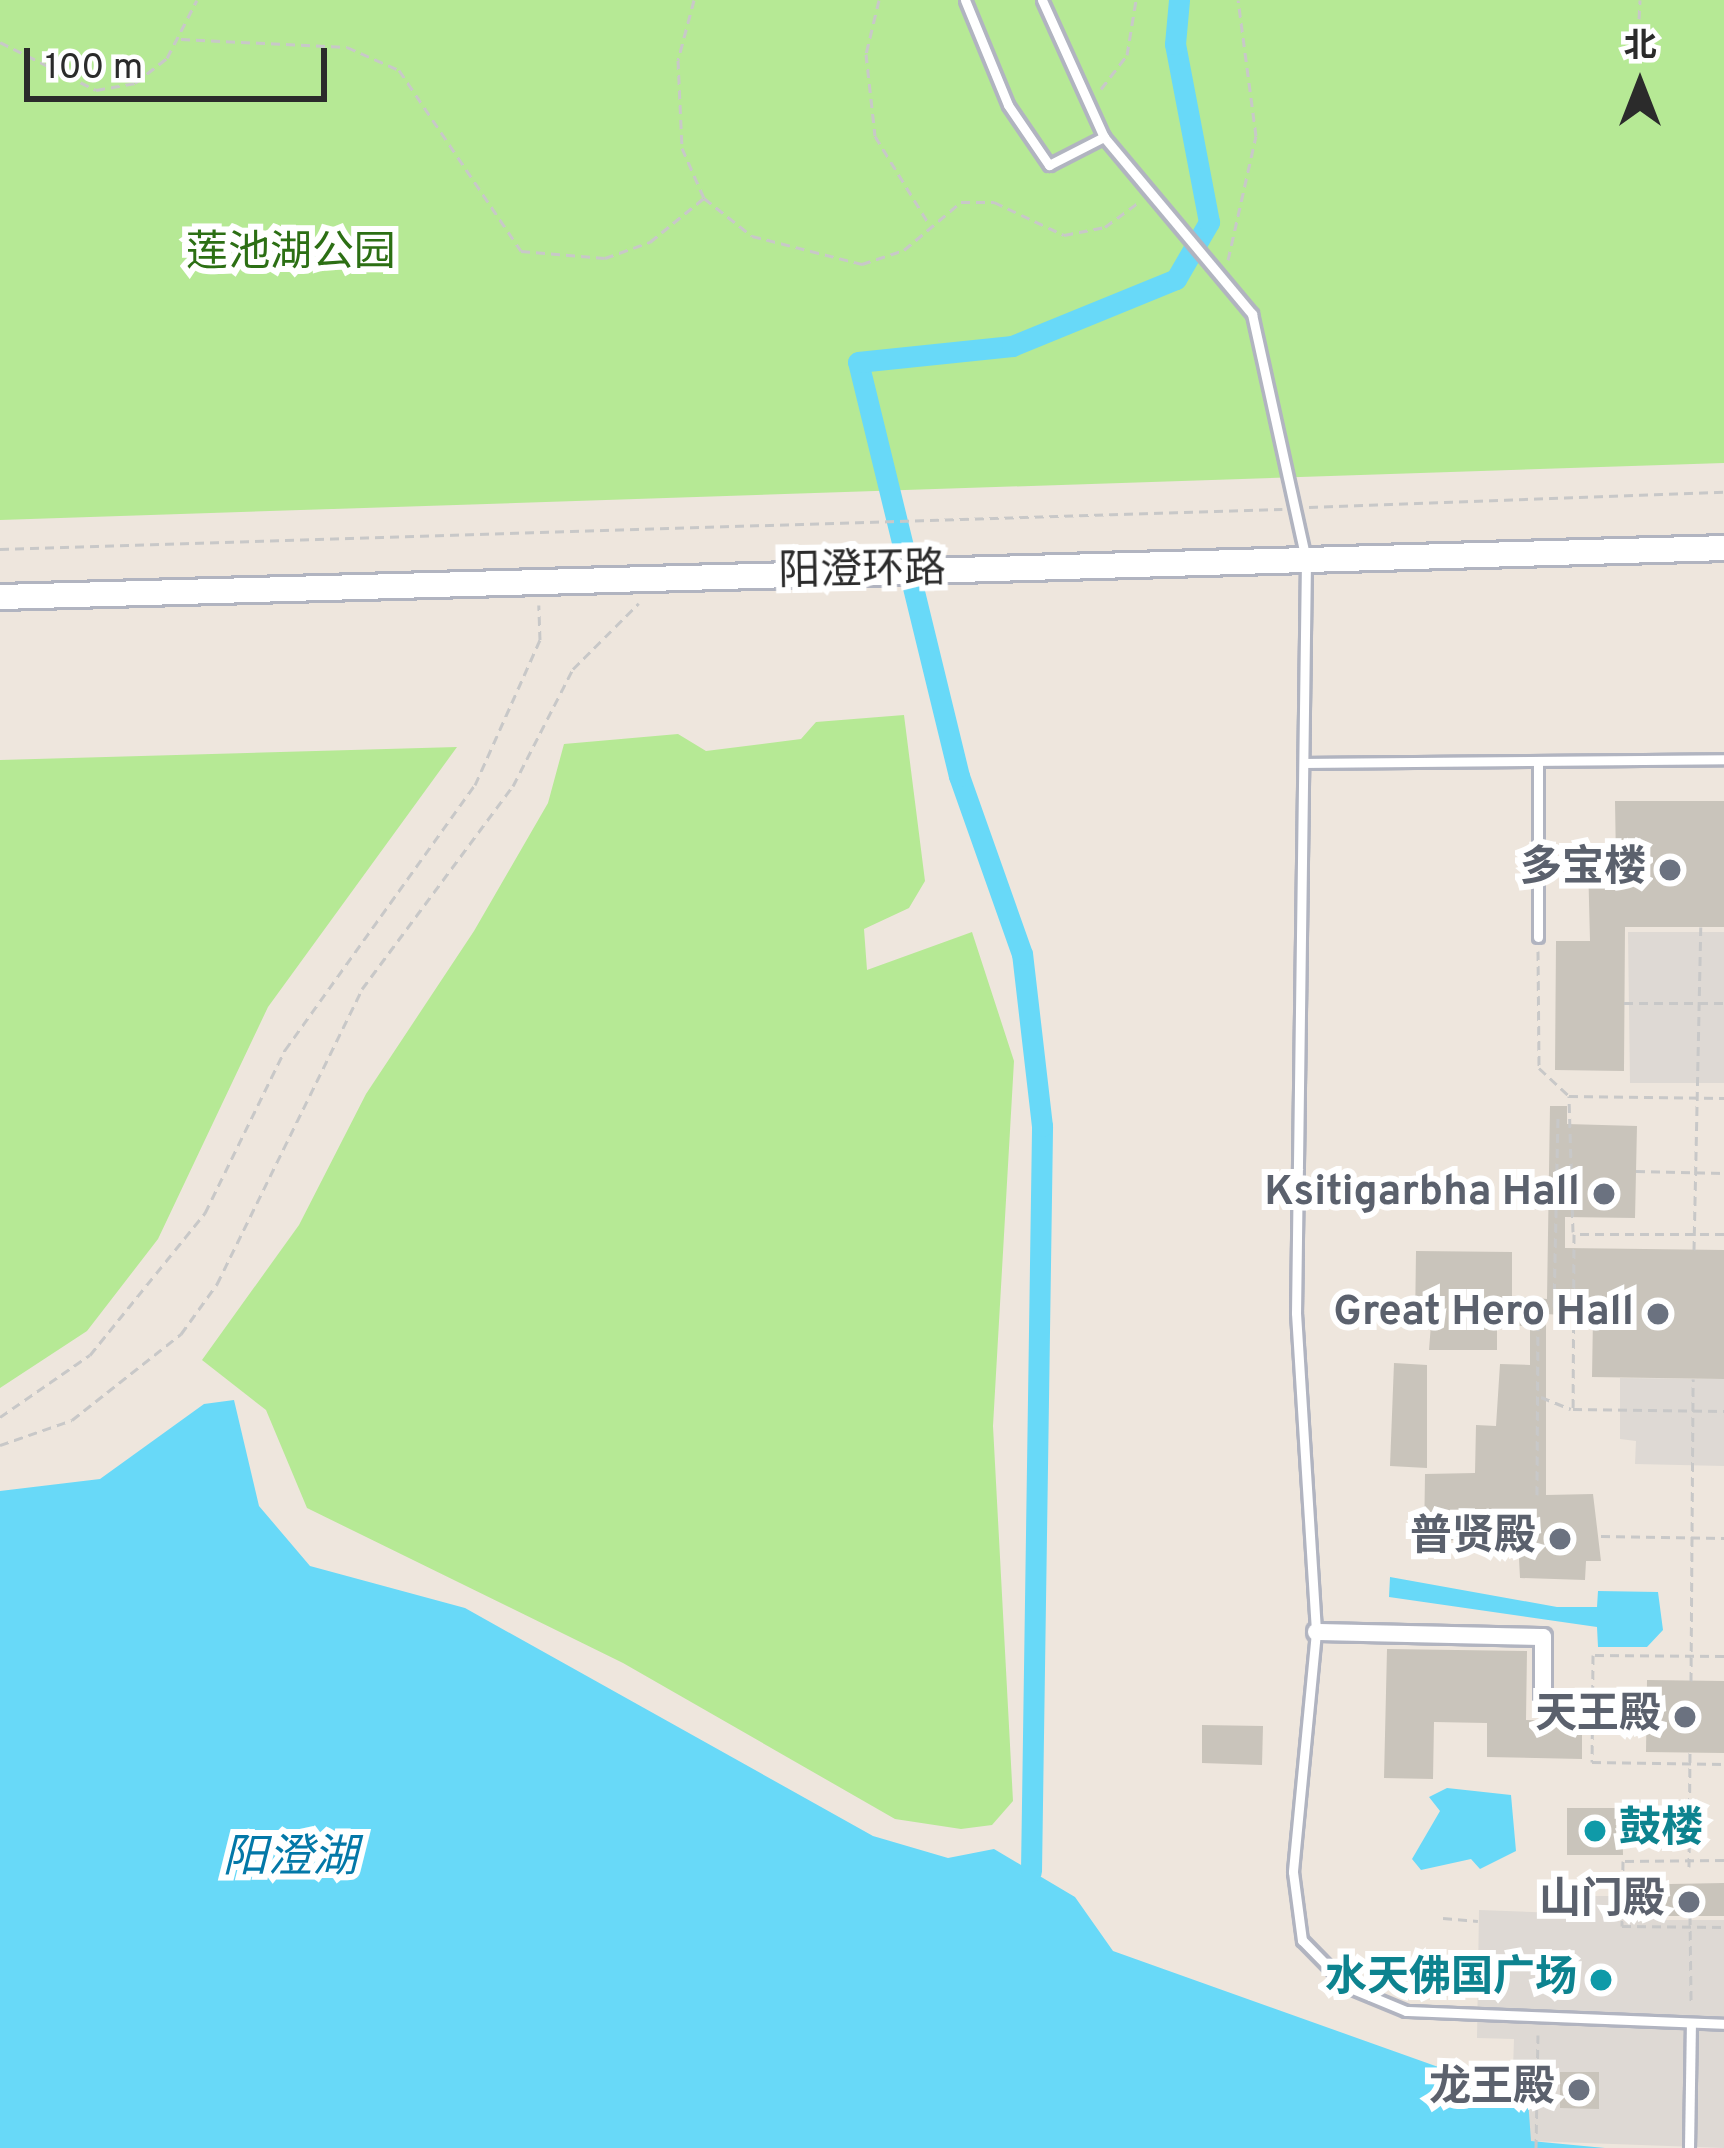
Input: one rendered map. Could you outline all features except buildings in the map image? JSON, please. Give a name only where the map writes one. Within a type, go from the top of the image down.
[{"type":"main road","name":"阳澄环路","points":[[0,597],[1724,548]]},
{"type":"street","points":[[1316,1632],[1543,1637],[1544,1701]]},
{"type":"lane","points":[[965,0],[1008,105],[1049,165],[1104,136]]},
{"type":"lane","points":[[1042,0],[1104,136],[1169,226],[1252,314],[1299,509],[1306,560],[1295,1313],[1316,1632],[1293,1872],[1302,1940],[1348,1988],[1406,2011],[1538,2021],[1724,2024]]},
{"type":"lane","points":[[1305,763],[1724,759]]},
{"type":"lane","points":[[1538,760],[1538,938]]},
{"type":"lane","points":[[1689,2148],[1691,2024]]},
{"type":"path","points":[[0,42],[96,90],[136,82],[181,39],[197,0]]},
{"type":"path","points":[[694,0],[676,106],[704,198],[805,258],[862,263],[904,250],[928,224],[962,202],[994,202],[1064,235],[1105,227],[1146,196]]},
{"type":"path","points":[[880,0],[866,54],[875,136],[928,224]]},
{"type":"path","points":[[1086,101],[1127,55],[1136,0]]},
{"type":"path","points":[[1216,276],[1238,233],[1256,136],[1238,0]]},
{"type":"path","points":[[1639,19],[1640,0]]},
{"type":"path","points":[[181,39],[347,47],[399,70],[521,251],[604,258],[650,242],[704,198]]},
{"type":"path","points":[[0,548],[1724,492]]},
{"type":"path","points":[[0,1417],[90,1354],[205,1214],[285,1050],[475,785],[540,640],[538,582]]},
{"type":"path","points":[[0,1444],[91,1408],[181,1334],[217,1284],[362,989],[513,786],[573,669],[647,598]]},
{"type":"path","points":[[1694,1250],[1701,927]]},
{"type":"path","points":[[1538,938],[1539,1068],[1569,1096],[1724,1098]]},
{"type":"path","points":[[1624,1003],[1724,1003]]},
{"type":"path","points":[[1569,1096],[1573,1409]]},
{"type":"path","points":[[1537,1495],[1538,1306],[1554,1307],[1558,1113]]},
{"type":"path","points":[[1636,1171],[1724,1172]]},
{"type":"path","points":[[1574,1234],[1724,1234]]},
{"type":"path","points":[[1691,1681],[1693,1379]]},
{"type":"path","points":[[1538,1396],[1573,1409],[1724,1411]]},
{"type":"path","points":[[1601,1536],[1724,1538]]},
{"type":"path","points":[[1724,1656],[1593,1655],[1592,1762],[1724,1764]]},
{"type":"path","points":[[1689,1864],[1690,1752]]},
{"type":"path","points":[[1724,1860],[1689,1864],[1623,1861],[1622,1926],[1724,1927]]},
{"type":"path","points":[[1690,1916],[1691,2024]]},
{"type":"path","points":[[1443,1918],[1478,1921]]},
{"type":"path","points":[[1536,2148],[1538,2021]]},
{"type":"green space","name":"莲池湖公园","points":[[0,0],[1724,0],[1724,463],[0,520]]},
{"type":"green space","points":[[904,715],[925,881],[909,908],[864,929],[867,970],[972,932],[1014,1061],[993,1426],[1013,1801],[992,1825],[961,1829],[895,1819],[623,1663],[307,1508],[266,1410],[202,1360],[299,1225],[366,1094],[474,931],[548,803],[564,744],[678,734],[706,751],[801,739],[816,722]]},
{"type":"green space","points":[[457,747],[268,1007],[158,1239],[87,1331],[0,1388],[0,760]]},
{"type":"shaded area","points":[[1628,932],[1724,932],[1724,1083],[1630,1083]]},
{"type":"shaded area","points":[[1620,1378],[1724,1379],[1724,1466],[1635,1464],[1636,1441],[1620,1439]]},
{"type":"shaded area","name":"水天佛国广场","points":[[1579,1896],[1654,1896],[1655,1920],[1724,1920],[1724,2148],[1530,2141],[1512,2099],[1514,2039],[1477,2038],[1479,1910],[1561,1913]]},
{"type":"water","name":"阳澄湖","points":[[234,1400],[259,1506],[310,1566],[465,1608],[873,1836],[948,1858],[994,1849],[1075,1897],[1113,1951],[1528,2099],[1531,2141],[1605,2148],[0,2148],[0,1491],[100,1479],[204,1404]]},
{"type":"water","points":[[1390,1577],[1557,1607],[1597,1607],[1598,1591],[1658,1592],[1663,1630],[1647,1647],[1598,1647],[1597,1627],[1389,1597]]},
{"type":"water","points":[[1447,1788],[1511,1795],[1516,1851],[1480,1869],[1471,1859],[1421,1870],[1412,1859],[1440,1811],[1429,1797]]},
{"type":"waterway","points":[[1031,1871],[1042,1126],[1022,954],[959,776],[858,362],[1012,346],[1176,279],[1209,222],[1175,44],[1179,0]]},
{"type":"place","name":"多宝楼","points":[[1670,870]]},
{"type":"place","name":"Ksitigarbha Hall","points":[[1604,1194]]},
{"type":"place","name":"Great Hero Hall","points":[[1658,1314]]},
{"type":"place","name":"普贤殿","points":[[1560,1539]]},
{"type":"place","name":"天王殿","points":[[1685,1717]]},
{"type":"place","name":"鼓楼","points":[[1595,1831]]},
{"type":"place","name":"山门殿","points":[[1689,1902]]},
{"type":"place","name":"水天佛国广场","points":[[1601,1980]]},
{"type":"place","name":"龙王殿","points":[[1579,2090]]}]
